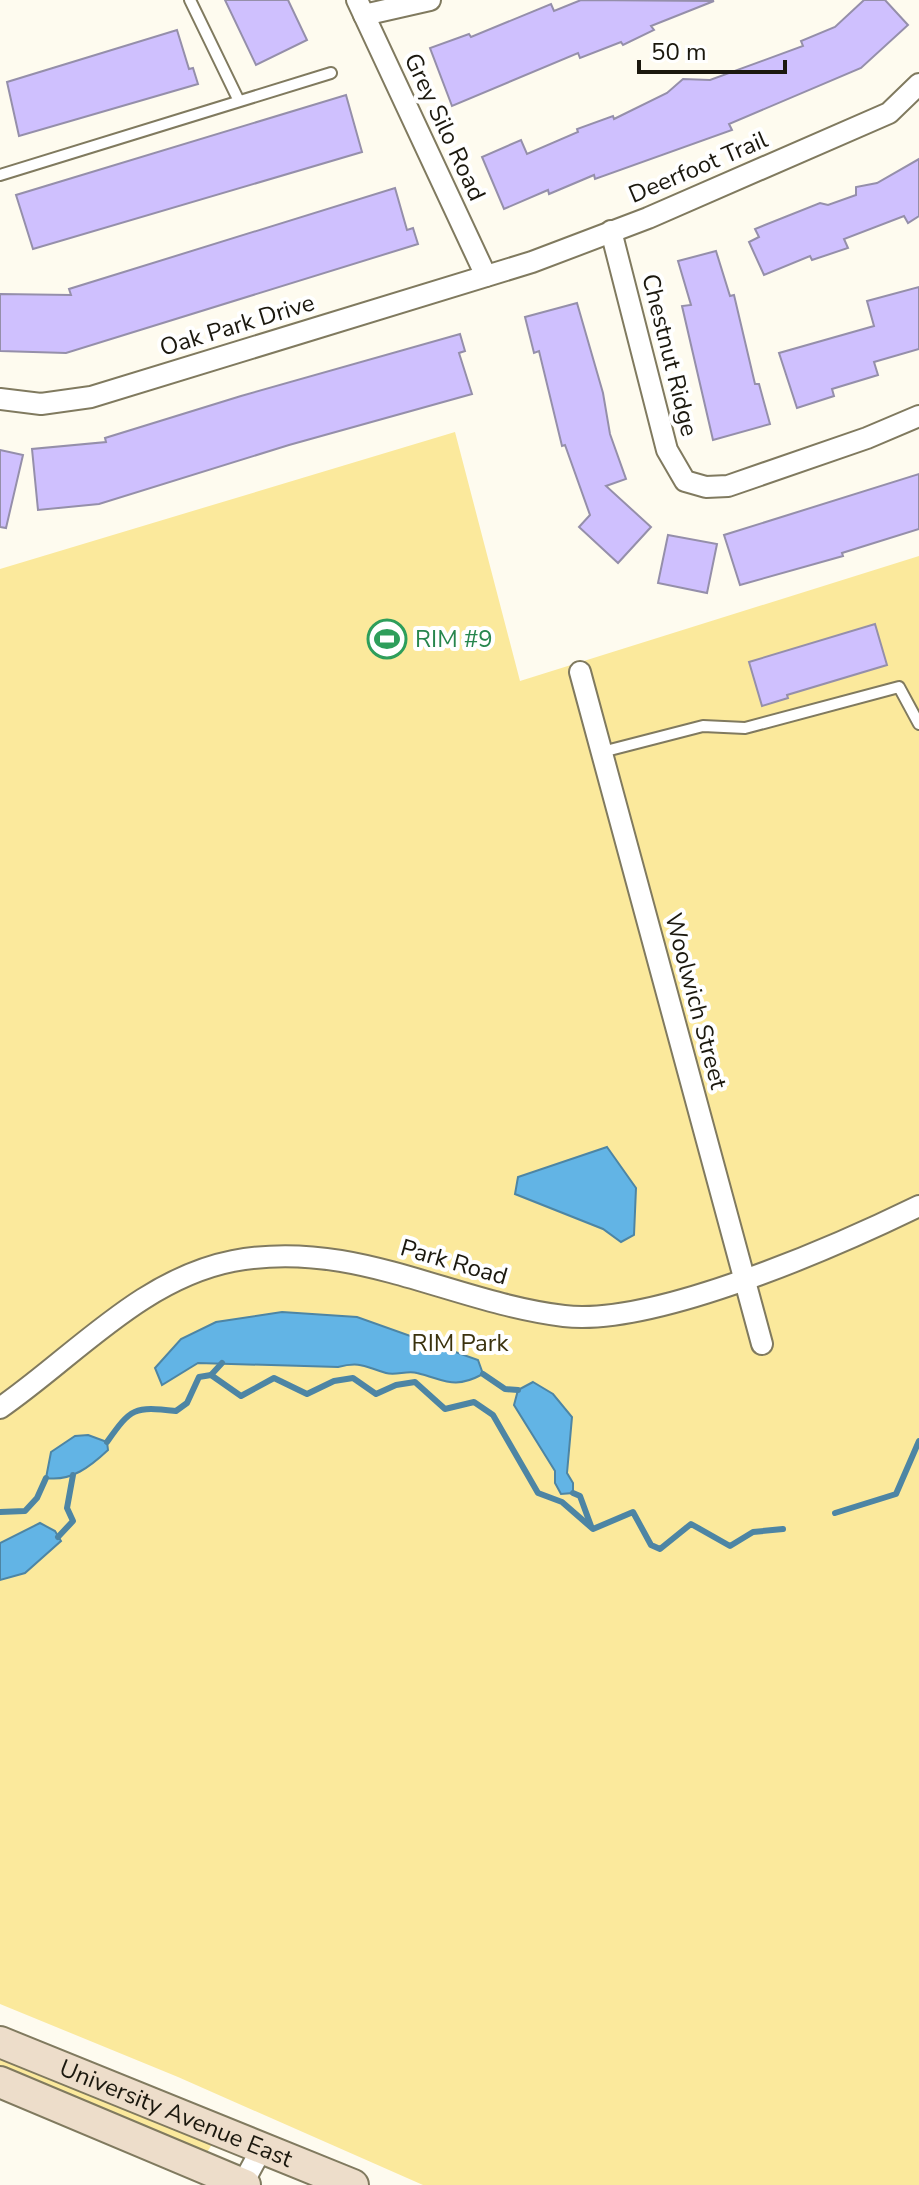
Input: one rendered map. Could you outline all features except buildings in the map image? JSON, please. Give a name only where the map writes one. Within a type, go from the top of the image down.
[{"type":"main road","name":"University Avenue East","points":[[0,2042],[353,2185]]},
{"type":"main road","name":"University Avenue East","points":[[0,2082],[243,2185]]},
{"type":"street","points":[[361,8],[388,0]]},
{"type":"street","points":[[361,8],[430,0]]},
{"type":"street","name":"Grey Silo Road","points":[[361,8],[486,276]]},
{"type":"street","name":"Deerfoot Trail","points":[[486,276],[611,231],[889,113],[919,84]]},
{"type":"street","name":"Chestnut Ridge","points":[[611,231],[667,450],[685,481],[706,487],[728,486],[867,438],[919,416]]},
{"type":"street","name":"Oak Park Drive","points":[[0,399],[41,404],[91,397],[486,276]]},
{"type":"street","name":"Woolwich Street","points":[[580,672],[762,1344]]},
{"type":"street","name":"Park Road","points":[[0,1408],[98,1332],[167,1285],[233,1261],[284,1257],[367,1263],[485,1299],[567,1316],[629,1312],[743,1279],[872,1229],[919,1206]]},
{"type":"street","points":[[243,2185],[262,2148]]},
{"type":"lane","points":[[190,0],[238,99]]},
{"type":"lane","points":[[0,175],[238,99],[331,73]]},
{"type":"lane","points":[[602,752],[703,726],[745,728],[899,687],[919,724]]},
{"type":"green space","name":"RIM Park","points":[[455,432],[520,681],[919,556],[919,2185],[423,2185],[178,2077],[0,2004],[0,569]]},
{"type":"green space","points":[[0,2055],[214,2141],[206,2154],[0,2071]]},
{"type":"water","points":[[607,1147],[636,1188],[634,1235],[621,1242],[603,1229],[515,1194],[518,1177]]},
{"type":"water","points":[[282,1312],[357,1317],[478,1360],[483,1374],[457,1383],[413,1372],[390,1374],[358,1365],[198,1363],[162,1385],[155,1368],[181,1339],[216,1322]]},
{"type":"water","points":[[533,1382],[553,1394],[572,1417],[567,1473],[573,1483],[573,1493],[561,1494],[555,1483],[555,1471],[514,1405],[518,1390]]},
{"type":"water","points":[[88,1435],[107,1442],[108,1450],[88,1467],[72,1475],[46,1478],[51,1452],[75,1436]]},
{"type":"water","points":[[40,1523],[55,1531],[61,1541],[25,1573],[0,1580],[0,1543]]},
{"type":"waterway","points":[[211,1375],[222,1363]]},
{"type":"waterway","points":[[483,1374],[505,1389],[518,1390]]},
{"type":"waterway","points":[[107,1442],[122,1422],[135,1412],[151,1409],[176,1411],[187,1403],[199,1377],[211,1375],[241,1396],[274,1378],[307,1394],[334,1381],[353,1378],[376,1394],[396,1385],[415,1382],[445,1409],[474,1402],[493,1415],[538,1493],[562,1502],[593,1529],[633,1512],[651,1545],[660,1549],[691,1524],[730,1546],[753,1532],[783,1529]]},
{"type":"waterway","points":[[835,1513],[896,1494],[919,1441]]},
{"type":"waterway","points":[[58,1537],[73,1521],[67,1508],[73,1475]]},
{"type":"waterway","points":[[0,1512],[25,1511],[37,1498],[46,1478]]},
{"type":"waterway","points":[[573,1493],[580,1496],[591,1526]]},
{"type":"place","name":"RIM #9","points":[[387,639]]}]
